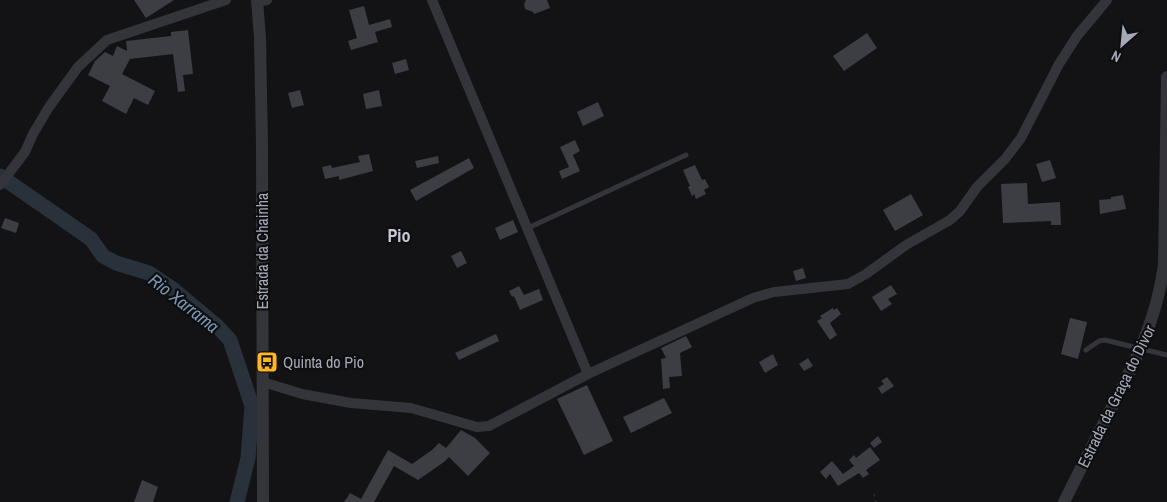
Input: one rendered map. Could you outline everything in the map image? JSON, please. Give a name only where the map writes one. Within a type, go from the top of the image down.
[{"type":"street","points":[[0,185],[25,152],[33,134],[49,108],[78,67],[107,40],[226,0]]},
{"type":"street","points":[[432,0],[588,374]]},
{"type":"street","points":[[263,382],[302,394],[351,403],[411,408],[477,427],[488,426],[588,374],[754,298],[774,292],[848,284],[866,274],[906,245],[950,220],[960,211],[977,187],[1005,159],[1021,138],[1059,64],[1077,36],[1107,0]]},
{"type":"street","name":"Estrada da Chainha","points":[[260,1],[263,502]]},
{"type":"street","name":"Estrada da Graça do Divor","points":[[1064,502],[1141,349],[1156,308],[1164,264],[1167,77]]},
{"type":"lane","points":[[527,228],[686,155]]},
{"type":"lane","points":[[1086,350],[1099,341],[1105,340],[1167,355]]},
{"type":"path","points":[[874,494],[876,502]]},
{"type":"building","points":[[134,0],[174,0],[146,18]]},
{"type":"building","points":[[526,0],[547,0],[550,8],[534,14],[525,9],[524,4]]},
{"type":"building","points":[[364,6],[369,25],[390,19],[392,27],[375,32],[378,42],[351,50],[348,41],[357,38],[349,10]]},
{"type":"building","points":[[188,30],[193,74],[183,75],[185,91],[178,92],[173,54],[130,59],[122,74],[155,91],[148,105],[134,98],[126,114],[102,101],[110,86],[88,75],[95,61],[105,52],[113,56],[117,46],[127,51],[126,41],[171,36],[171,32]]},
{"type":"building","points":[[867,33],[877,48],[844,71],[833,56]]},
{"type":"building","points":[[406,59],[409,70],[395,74],[392,63]]},
{"type":"building","points":[[300,90],[304,105],[292,108],[288,93]]},
{"type":"building","points":[[379,90],[382,106],[366,109],[363,94]]},
{"type":"building","points":[[598,102],[604,116],[583,126],[577,112]]},
{"type":"building","points":[[575,140],[580,151],[573,155],[580,171],[562,179],[559,171],[569,167],[560,147]]},
{"type":"building","points":[[369,154],[373,171],[339,180],[339,176],[325,179],[322,167],[331,165],[332,168],[360,162],[358,156]]},
{"type":"building","points":[[438,156],[439,163],[417,168],[415,161]]},
{"type":"building","points":[[469,158],[474,168],[416,201],[410,190]]},
{"type":"building","points":[[1050,160],[1056,178],[1042,182],[1036,164]]},
{"type":"building","points":[[695,165],[702,180],[705,179],[709,187],[704,190],[706,194],[696,199],[694,194],[692,196],[683,170]]},
{"type":"building","points":[[1027,183],[1028,204],[1060,202],[1061,225],[1051,225],[1051,221],[1003,223],[1001,184]]},
{"type":"building","points":[[911,194],[923,215],[895,231],[883,210]]},
{"type":"building","points":[[1123,195],[1126,209],[1100,214],[1099,200]]},
{"type":"building","points":[[5,218],[19,223],[16,233],[1,228]]},
{"type":"building","points":[[513,220],[518,232],[500,240],[495,228]]},
{"type":"building","points":[[461,251],[467,263],[457,268],[451,256]]},
{"type":"building","points":[[803,268],[806,278],[796,281],[793,271]]},
{"type":"building","points":[[891,285],[897,294],[888,299],[892,304],[881,311],[872,297]]},
{"type":"building","points":[[519,286],[524,295],[539,289],[543,300],[520,310],[514,296],[512,297],[509,291]]},
{"type":"building","points":[[833,308],[834,310],[837,308],[841,314],[830,323],[837,335],[830,340],[817,321],[822,318],[820,316]]},
{"type":"building","points":[[1070,318],[1087,322],[1078,359],[1061,354]]},
{"type":"building","points":[[496,334],[499,341],[459,360],[455,353]]},
{"type":"building","points":[[686,336],[692,347],[680,353],[682,376],[669,377],[670,388],[663,389],[661,359],[666,358],[661,348]]},
{"type":"building","points":[[773,354],[778,365],[765,373],[759,362]]},
{"type":"building","points":[[808,358],[813,366],[804,371],[799,364]]},
{"type":"building","points":[[887,377],[894,386],[882,394],[878,388],[884,384],[881,381]]},
{"type":"building","points":[[587,385],[613,441],[584,455],[557,399]]},
{"type":"building","points":[[664,398],[672,413],[631,433],[623,417]]},
{"type":"building","points":[[461,430],[475,438],[490,453],[468,476],[449,457],[418,480],[394,466],[374,502],[344,502],[350,493],[361,499],[388,450],[412,464],[439,443],[446,448]]},
{"type":"building","points":[[878,436],[882,442],[874,448],[870,443]]},
{"type":"building","points":[[870,447],[880,460],[866,470],[869,474],[863,478],[859,473],[838,486],[830,474],[826,479],[820,472],[832,461],[843,474],[854,466],[849,460],[854,455],[856,458]]},
{"type":"building","points":[[142,480],[158,487],[153,502],[134,502]]},
{"type":"waterway","name":"Rio Xarrama","points":[[0,176],[91,239],[103,256],[116,263],[149,273],[174,290],[217,326],[230,340],[252,406],[248,458],[237,502]]},
{"type":"place","name":"Quinta do Pio","points":[[267,362]]},
{"type":"district","name":"Pio","points":[[399,235]]}]
